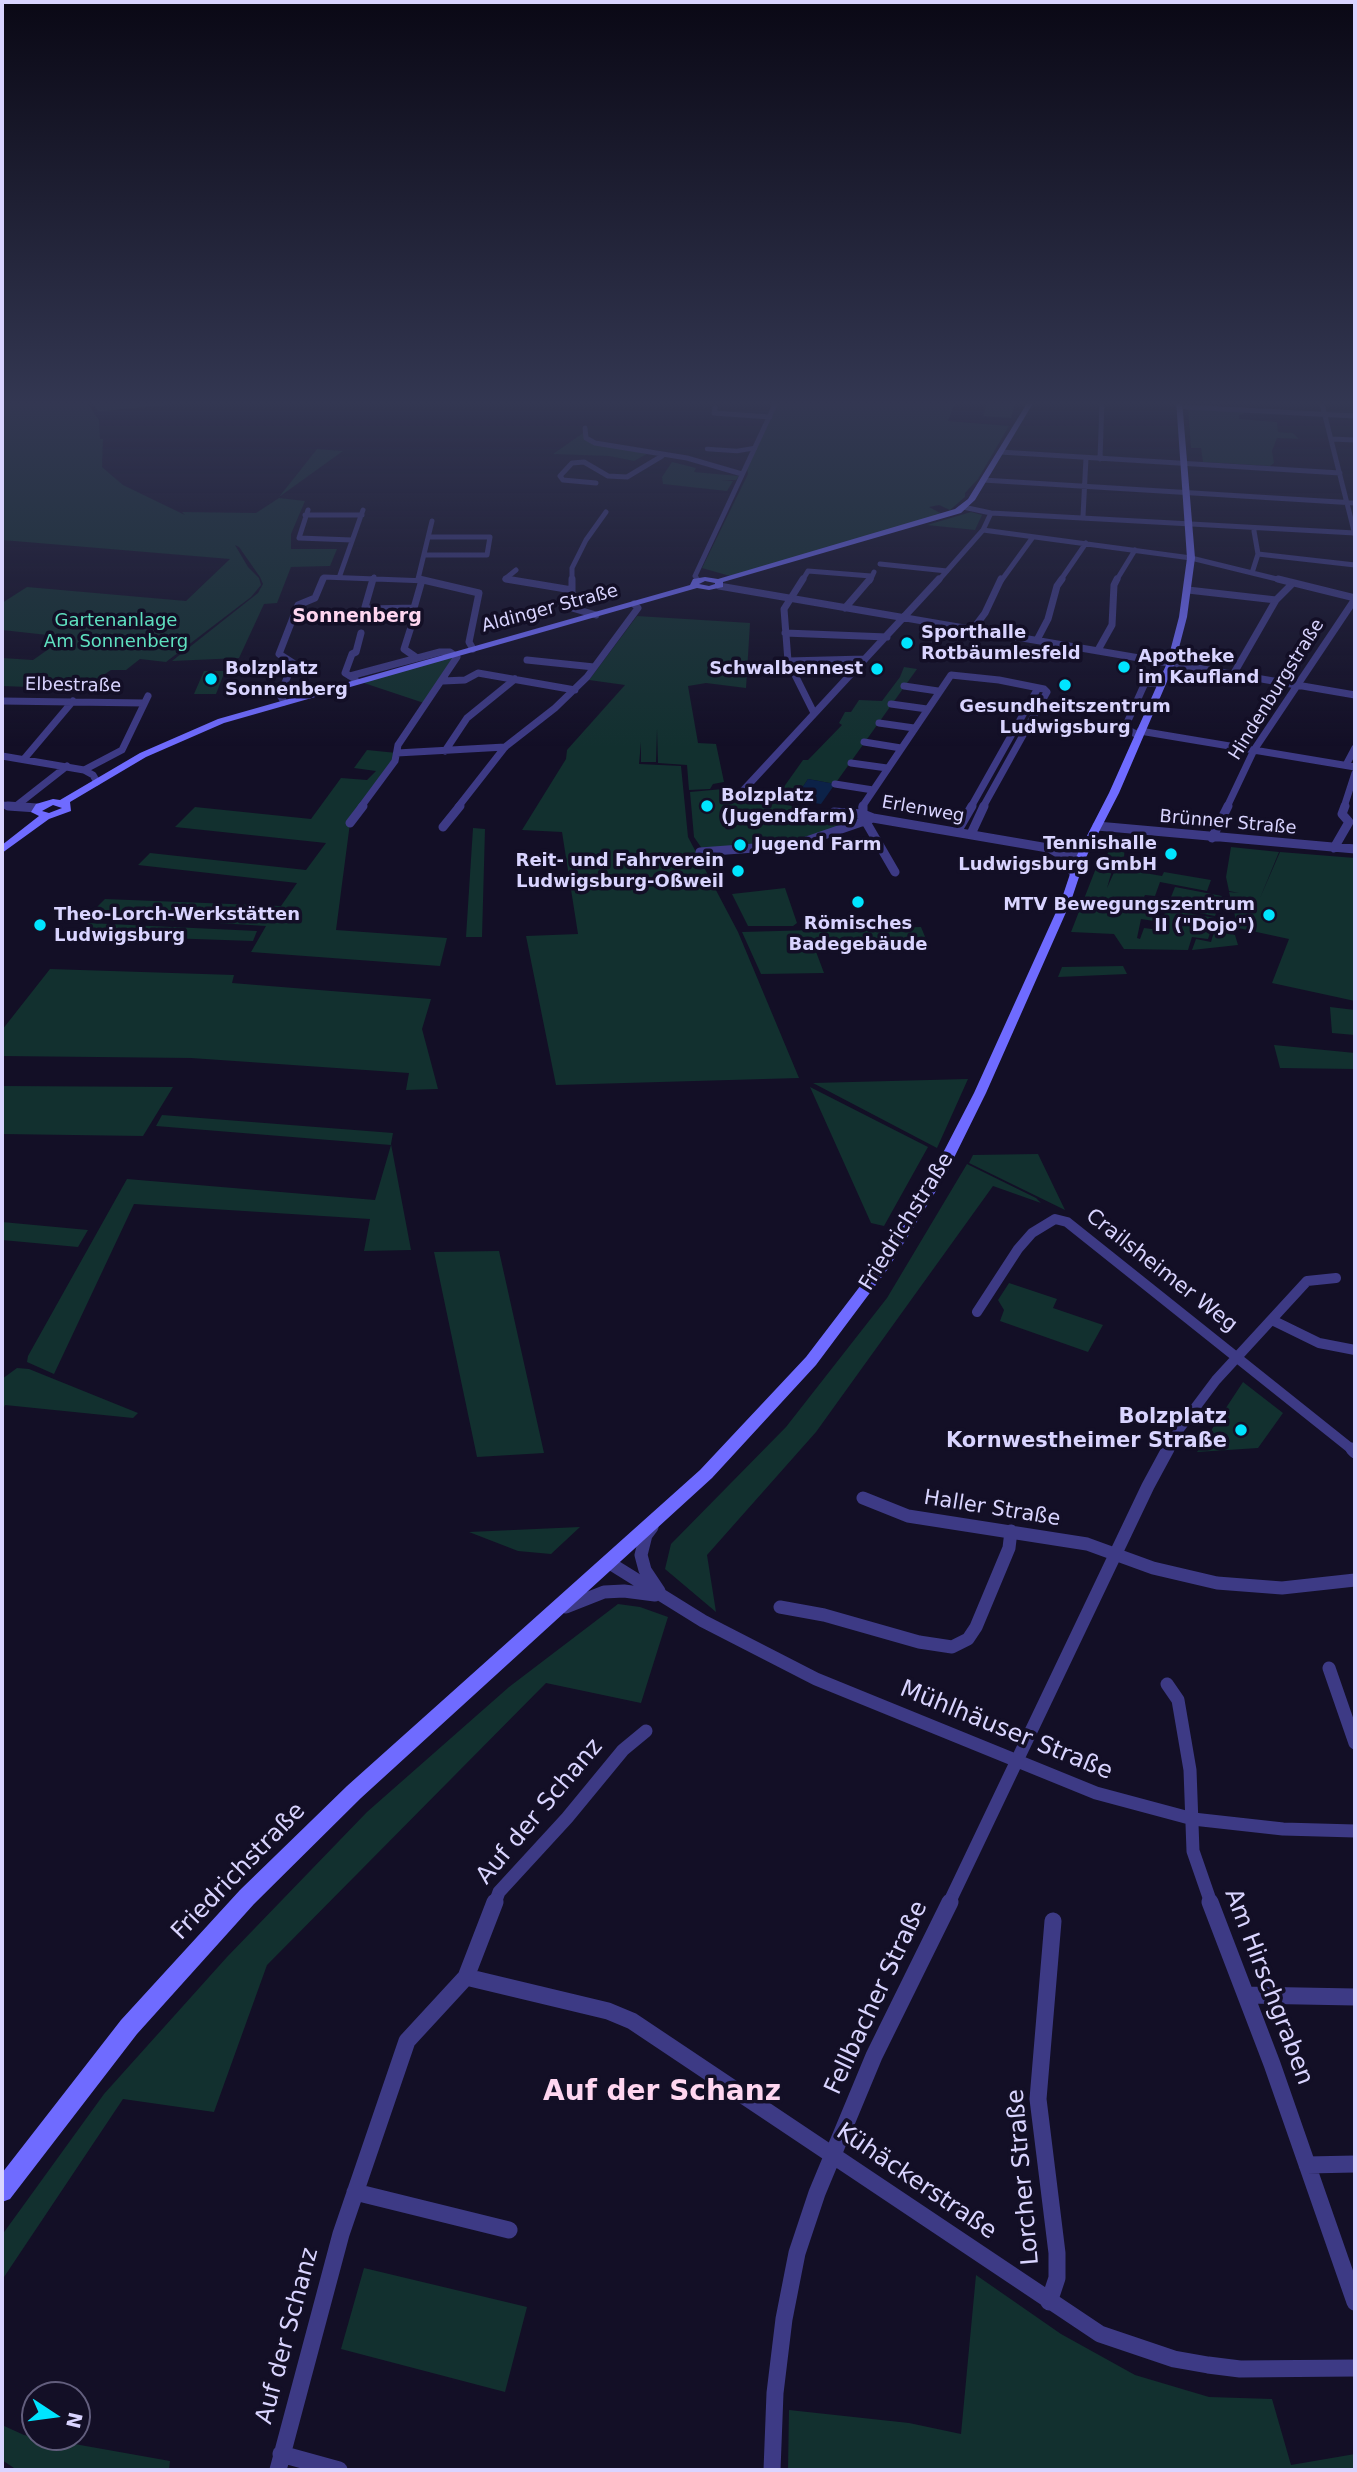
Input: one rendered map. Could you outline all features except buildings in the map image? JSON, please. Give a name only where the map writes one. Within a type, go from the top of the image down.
[{"type":"main road","points":[[718,583],[945,515]]},
{"type":"main road","name":"Friedrichstraße","points":[[2,2191],[129,2028],[247,1897],[354,1792],[659,1518],[722,1457],[795,1379],[851,1311],[897,1244],[937,1178],[980,1093],[1061,912],[1074,874],[1171,663],[1188,590],[1191,558],[1188,515]]},
{"type":"main road","name":"Aldinger Straße","points":[[62,803],[177,739],[221,721],[354,679],[596,615],[697,583],[709,588],[718,583]]},
{"type":"main road","points":[[2,850],[46,816],[65,811],[67,806],[62,803],[48,803],[37,808],[36,812],[46,816]]},
{"type":"street","points":[[305,515],[303,521],[306,524],[299,538],[352,540]]},
{"type":"street","points":[[340,575],[361,515]]},
{"type":"street","points":[[596,615],[565,607],[572,598],[572,568],[586,540],[604,515]]},
{"type":"street","points":[[697,583],[695,576],[723,515]]},
{"type":"street","points":[[738,796],[905,618],[983,530],[990,515]]},
{"type":"street","points":[[1015,515],[1355,535]]},
{"type":"street","points":[[1054,515],[1254,531],[1355,535]]},
{"type":"street","points":[[1353,515],[1355,535]]},
{"type":"street","points":[[374,577],[365,607],[414,608],[432,521]]},
{"type":"street","points":[[983,530],[1191,558],[1355,598]]},
{"type":"street","points":[[1252,573],[1258,554],[1254,531]]},
{"type":"street","points":[[425,555],[486,555],[490,537],[429,537]]},
{"type":"street","points":[[973,629],[985,613],[1002,578],[1033,537]]},
{"type":"street","points":[[1037,640],[1048,619],[1057,586],[1086,543]]},
{"type":"street","points":[[1098,650],[1112,625],[1114,585],[1135,550]]},
{"type":"street","points":[[1258,554],[1355,565]]},
{"type":"street","points":[[845,608],[881,561],[947,571]]},
{"type":"street","points":[[516,570],[505,579],[572,590]]},
{"type":"street","points":[[814,713],[788,662],[785,609],[808,571],[872,576]]},
{"type":"street","points":[[284,702],[280,695],[293,663],[279,654],[298,605],[315,598],[324,577],[340,575],[420,580],[479,593],[469,642],[473,649]]},
{"type":"street","points":[[718,583],[792,599],[1355,695]]},
{"type":"street","points":[[1234,673],[1276,600],[1293,583]]},
{"type":"street","points":[[1188,590],[1276,600]]},
{"type":"street","name":"Hindenburgstraße","points":[[1212,838],[1254,750],[1355,598]]},
{"type":"street","points":[[443,827],[505,747],[575,690],[636,611],[638,608],[634,604]]},
{"type":"street","points":[[411,627],[404,649],[418,658]]},
{"type":"street","points":[[354,679],[345,673],[361,633]]},
{"type":"street","points":[[785,633],[887,637]]},
{"type":"street","name":"Aldinger Straße","points":[[354,679],[440,652],[454,654]]},
{"type":"street","points":[[350,823],[395,761],[398,745],[443,681],[457,657],[454,654]]},
{"type":"street","points":[[788,662],[865,659]]},
{"type":"street","points":[[527,660],[594,667]]},
{"type":"street","points":[[443,681],[465,680],[478,673],[575,690]]},
{"type":"street","points":[[895,872],[862,807],[939,691],[954,675],[1038,688],[1047,692],[972,827],[971,834]]},
{"type":"street","points":[[445,751],[467,718],[515,679]]},
{"type":"street","points":[[1161,684],[1145,683],[1126,725],[1128,730],[1351,766],[1355,748]]},
{"type":"street","points":[[904,686],[939,691]]},
{"type":"street","points":[[957,832],[1038,688]]},
{"type":"street","name":"Elbestraße","points":[[2,701],[146,699],[122,750],[84,770]]},
{"type":"street","points":[[24,759],[74,701]]},
{"type":"street","points":[[891,704],[927,709]]},
{"type":"street","points":[[1019,720],[1030,722]]},
{"type":"street","points":[[879,723],[914,728]]},
{"type":"street","points":[[864,742],[901,748]]},
{"type":"street","points":[[397,753],[505,747]]},
{"type":"street","points":[[2,756],[84,770],[93,775],[97,782]]},
{"type":"street","points":[[850,763],[887,768]]},
{"type":"street","points":[[16,806],[67,766]]},
{"type":"street","points":[[1334,848],[1349,822],[1342,814],[1355,773]]},
{"type":"street","points":[[987,776],[999,779]]},
{"type":"street","points":[[835,783],[873,790]]},
{"type":"street","points":[[2,805],[37,808]]},
{"type":"street","name":"Erlenweg","points":[[834,812],[1083,854]]},
{"type":"street","points":[[700,852],[796,845],[867,818]]},
{"type":"street","name":"Brünner Straße","points":[[1097,826],[1355,849]]},
{"type":"street","points":[[1049,848],[1063,856],[1074,874]]},
{"type":"street","name":"Crailsheimer Weg","points":[[977,1312],[1024,1242],[1046,1223],[1060,1220],[1074,1225],[1238,1356]]},
{"type":"street","name":"Fellbacher Straße","points":[[772,2470],[775,2393],[784,2319],[797,2253],[874,2056],[1018,1762],[1148,1486],[1180,1428],[1196,1404],[1307,1281],[1336,1278]]},
{"type":"street","points":[[1272,1320],[1319,1343],[1355,1350]]},
{"type":"street","points":[[1238,1356],[1355,1452]]},
{"type":"street","name":"Haller Straße","points":[[863,1498],[908,1516],[1087,1544],[1168,1573],[1245,1587],[1282,1588],[1355,1580]]},
{"type":"street","name":"Mühlhäuser Straße","points":[[659,1518],[646,1535],[641,1555],[645,1570],[663,1596]]},
{"type":"street","points":[[780,1607],[824,1615],[919,1642],[952,1647],[968,1639],[975,1627],[1009,1548],[1012,1531]]},
{"type":"street","name":"Mühlhäuser Straße","points":[[608,1562],[703,1621],[817,1679],[1096,1793],[1193,1819],[1283,1829],[1355,1830]]},
{"type":"street","name":"Friedrichstraße","points":[[545,1619],[573,1603],[604,1592],[624,1591],[663,1596]]},
{"type":"street","points":[[1329,1668],[1355,1742]]},
{"type":"street","name":"Am Hirschgraben","points":[[1167,1684],[1178,1700],[1190,1770],[1193,1851],[1247,1995],[1355,2302]]},
{"type":"street","name":"Auf der Schanz","points":[[339,2470],[280,2462],[334,2256],[407,2041],[466,1978],[499,1892],[567,1818],[623,1750],[646,1731]]},
{"type":"street","name":"Lorcher Straße","points":[[1049,2302],[1057,2278],[1057,2253],[1038,2099],[1053,1921]]},
{"type":"street","name":"Kühäckerstraße","points":[[466,1978],[607,2011],[632,2021],[1100,2334],[1174,2359],[1240,2369],[1355,2368]]},
{"type":"street","points":[[1247,1995],[1355,1997]]},
{"type":"street","points":[[1307,2165],[1355,2164]]},
{"type":"street","points":[[355,2192],[509,2230]]},
{"type":"green space","name":"Gartenanlage Am Sonnenberg","points":[[2,515],[299,515],[291,534],[291,549],[337,549],[330,566],[291,567],[277,603],[264,604],[239,658],[172,661],[258,593],[263,584],[239,547],[235,545],[248,567],[259,578],[261,585],[251,597],[166,662],[140,659],[126,670],[111,670],[82,689],[2,686],[2,658],[33,660],[66,637],[2,630],[2,603],[27,587],[186,601],[230,559],[2,540]]},
{"type":"green space","points":[[728,515],[937,515],[730,576],[702,568]]},
{"type":"green space","points":[[960,515],[982,515],[975,530],[927,525]]},
{"type":"green space","points":[[637,616],[750,623],[746,688],[706,683],[688,686],[698,743],[716,744],[724,782],[713,784],[710,789],[689,790],[687,765],[658,763],[657,729],[656,762],[641,762],[641,742],[639,764],[681,766],[688,837],[738,932],[799,1078],[556,1085],[526,936],[578,934],[562,832],[522,830],[566,759],[567,750],[625,685],[589,680]]},
{"type":"green space","points":[[456,656],[427,704],[361,682]]},
{"type":"green space","points":[[904,667],[917,669],[835,784],[808,779],[794,800],[776,798],[803,760],[808,760],[842,725],[839,723],[845,712],[851,712],[859,700],[882,701]]},
{"type":"green space","name":"Bolzplatz Sonnenberg","points":[[204,671],[225,671],[216,694],[194,694]]},
{"type":"green space","points":[[367,750],[397,753],[350,823],[336,930],[447,938],[440,966],[251,952],[266,926],[89,915],[105,899],[281,906],[297,883],[138,865],[150,853],[306,870],[326,843],[175,827],[195,807],[311,819],[341,778],[367,780],[376,771],[354,768]]},
{"type":"green space","points":[[723,789],[727,798],[739,797],[863,818],[861,822],[771,848],[703,850],[694,837],[690,792]]},
{"type":"green space","points":[[473,828],[485,829],[482,937],[466,937]]},
{"type":"green space","points":[[1117,836],[1125,837],[1124,860],[1113,867],[1107,888],[1116,868],[1162,876],[1164,872],[1211,880],[1207,891],[1160,882],[1155,896],[1145,895],[1142,901],[1160,905],[1154,921],[1141,919],[1137,938],[1140,939],[1144,928],[1159,930],[1166,909],[1215,918],[1208,939],[1192,937],[1188,950],[1124,949],[1114,934],[1071,932],[1098,863],[1103,862]]},
{"type":"green space","points":[[1231,847],[1279,852],[1260,898],[1280,852],[1355,858],[1355,1001],[1272,983],[1289,939],[1238,928],[1229,892],[1239,893],[1229,891],[1226,877]]},
{"type":"green space","points":[[1175,887],[1222,896],[1215,916],[1167,907]]},
{"type":"green space","points":[[785,888],[797,923],[793,926],[748,926],[732,894]]},
{"type":"green space","points":[[1218,919],[1221,920],[1225,932],[1235,935],[1238,945],[1192,950],[1196,939],[1211,942]]},
{"type":"green space","points":[[88,923],[257,931],[253,941],[78,935]]},
{"type":"green space","points":[[921,927],[928,944],[815,949],[824,973],[761,974],[742,932]]},
{"type":"green space","points":[[1123,966],[1127,974],[1058,977],[1062,967]]},
{"type":"green space","points":[[50,969],[234,975],[232,983],[431,999],[422,1029],[438,1089],[406,1090],[409,1073],[191,1058],[2,1056],[2,1030]]},
{"type":"green space","points":[[1330,1007],[1355,1010],[1355,1035],[1332,1033]]},
{"type":"green space","points":[[1274,1045],[1355,1053],[1355,1069],[1280,1068]]},
{"type":"green space","points":[[968,1079],[937,1148],[813,1083]]},
{"type":"green space","points":[[2,1086],[173,1087],[143,1136],[2,1134]]},
{"type":"green space","points":[[810,1087],[928,1147],[884,1226],[871,1223]]},
{"type":"green space","points":[[162,1115],[393,1133],[391,1144],[411,1250],[364,1251],[370,1219],[134,1204],[54,1374],[27,1362],[127,1179],[375,1200],[391,1145],[156,1126]]},
{"type":"green space","points":[[1038,1154],[1065,1210],[969,1163],[973,1155]]},
{"type":"green space","points":[[967,1164],[1041,1203],[993,1186],[816,1432],[707,1555],[716,1612],[665,1569],[671,1544],[786,1427],[887,1298]]},
{"type":"green space","points":[[2,1222],[88,1230],[78,1247],[2,1240]]},
{"type":"green space","points":[[499,1251],[544,1453],[477,1457],[434,1252]]},
{"type":"green space","points":[[1009,1283],[1057,1299],[1053,1308],[1103,1325],[1088,1352],[1000,1321],[1004,1310],[998,1300]]},
{"type":"green space","points":[[17,1368],[29,1369],[138,1413],[133,1418],[5,1405],[2,1412],[2,1379]]},
{"type":"green space","name":"Bolzplatz Kornwestheimer Straße","points":[[1243,1382],[1283,1413],[1258,1448],[1197,1452]]},
{"type":"green space","points":[[580,1527],[551,1554],[518,1551],[469,1532]]},
{"type":"green space","points":[[618,1604],[640,1607],[668,1617],[641,1703],[546,1683],[267,1965],[214,2112],[123,2099],[2,2280],[2,2235],[104,2094],[227,1957],[367,1812],[509,1687]]},
{"type":"green space","points":[[364,2268],[527,2307],[505,2392],[341,2349]]},
{"type":"green space","points":[[976,2275],[1061,2334],[1135,2375],[1209,2397],[1272,2399],[1291,2465],[1355,2454],[1355,2470],[788,2470],[789,2410],[909,2423],[961,2434]]},
{"type":"green space","points":[[2,2425],[21,2434],[21,2451],[91,2451],[91,2447],[170,2461],[169,2470],[17,2470],[2,2460]]},
{"type":"water","points":[[808,779],[835,784],[821,804],[794,800]]},
{"type":"place","name":"Sporthalle Rotbäumlesfeld","points":[[907,643]]},
{"type":"place","name":"Apotheke im Kaufland","points":[[1124,667]]},
{"type":"place","name":"Schwalbennest","points":[[877,669]]},
{"type":"place","name":"Bolzplatz Sonnenberg","points":[[211,679]]},
{"type":"place","name":"Gesundheitszentrum Ludwigsburg","points":[[1065,685]]},
{"type":"place","name":"Bolzplatz (Jugendfarm)","points":[[707,806]]},
{"type":"place","name":"Jugend Farm","points":[[740,845]]},
{"type":"place","name":"Tennishalle Ludwigsburg GmbH","points":[[1171,854]]},
{"type":"place","name":"Reit- und Fahrverein Ludwigsburg-Oßweil","points":[[738,871]]},
{"type":"place","name":"Römisches Badegebäude","points":[[858,902]]},
{"type":"place","name":"MTV Bewegungszentrum II (\"Dojo\")","points":[[1269,915]]},
{"type":"place","name":"Theo-Lorch-Werkstätten Ludwigsburg","points":[[40,925]]},
{"type":"place","name":"Bolzplatz Kornwestheimer Straße","points":[[1241,1430]]},
{"type":"district","name":"Sonnenberg","points":[[357,617]]},
{"type":"district","name":"Auf der Schanz","points":[[662,2093]]}]
